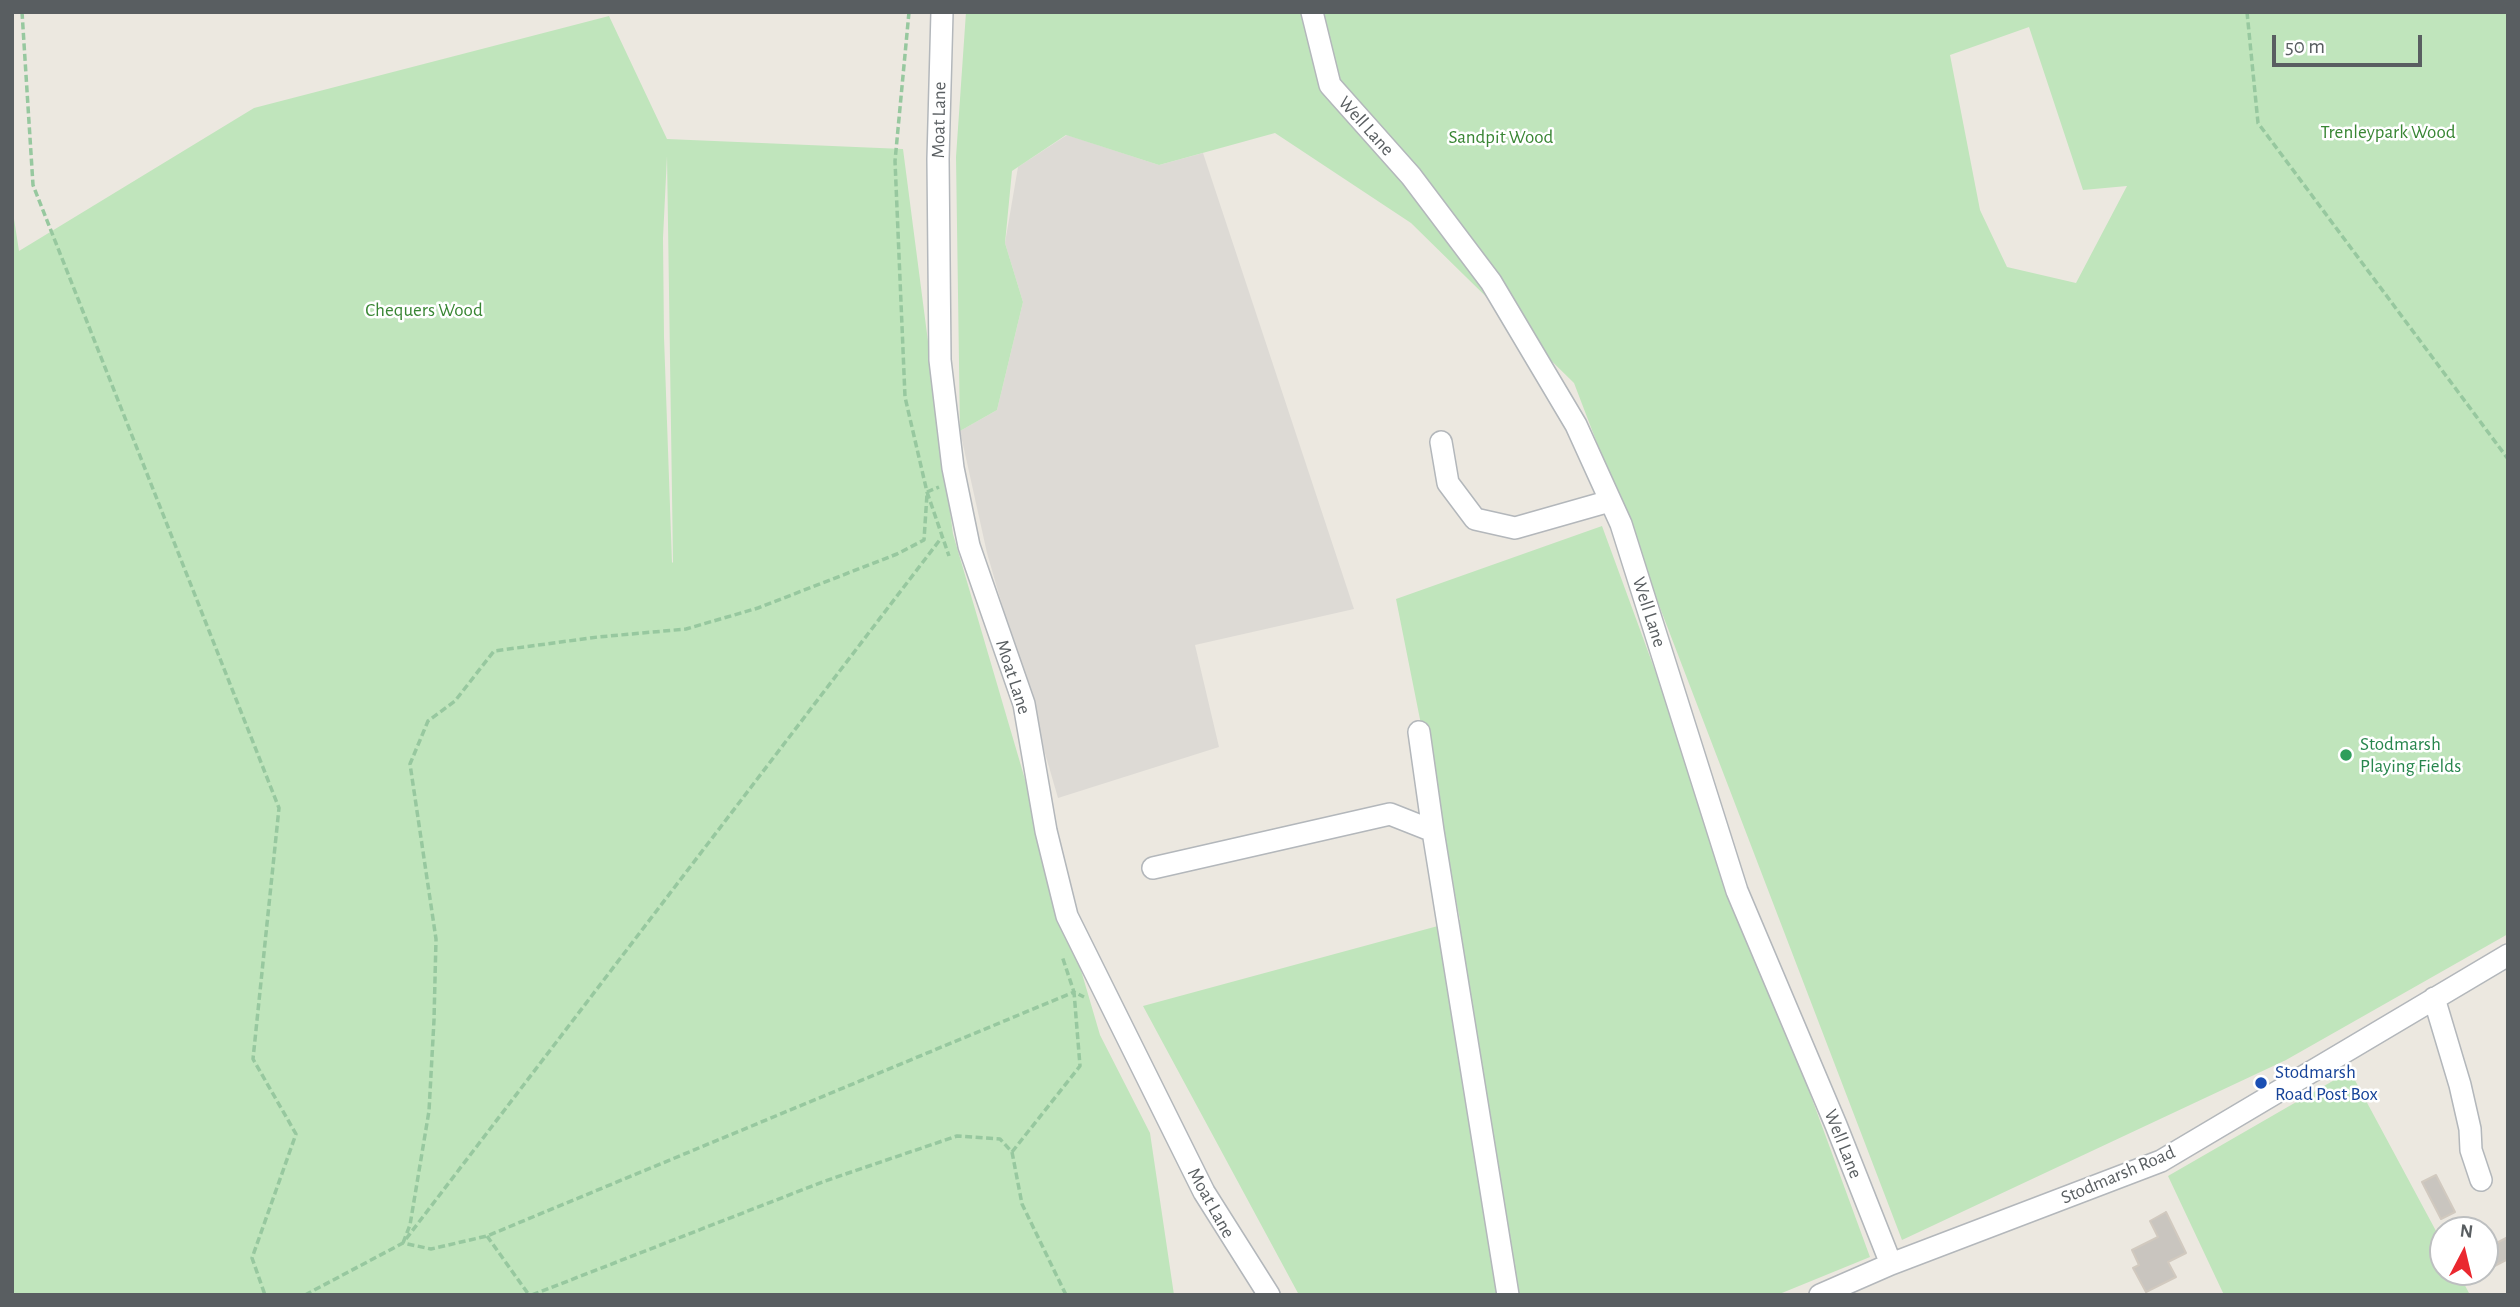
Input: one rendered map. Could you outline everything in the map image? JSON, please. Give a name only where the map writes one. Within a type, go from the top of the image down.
[{"type":"street","name":"Moat Lane","points":[[942,12],[938,159],[940,360],[969,546],[1024,704],[1046,831],[1067,916],[1204,1192],[1269,1295]]},
{"type":"street","name":"Well Lane","points":[[1312,12],[1329,85],[1411,176],[1491,282],[1576,425],[1621,524],[1737,891],[1836,1125],[1891,1264]]},
{"type":"street","points":[[1441,442],[1448,483],[1475,519],[1515,528],[1611,501]]},
{"type":"street","points":[[1419,732],[1508,1295]]},
{"type":"street","points":[[1153,868],[1390,814],[1433,831]]},
{"type":"street","name":"Stodmarsh Road","points":[[1820,1295],[1891,1264],[2161,1161],[2508,955]]},
{"type":"street","points":[[2434,999],[2460,1085],[2470,1129],[2471,1150],[2482,1180]]},
{"type":"path","points":[[22,12],[33,185],[279,808],[253,1059],[296,1135],[252,1258],[265,1295]]},
{"type":"path","points":[[909,12],[895,161],[905,397],[928,492],[951,562]]},
{"type":"path","points":[[2247,12],[2258,123],[2508,459]]},
{"type":"path","points":[[928,492],[957,479]]},
{"type":"path","points":[[403,1243],[410,1225],[429,1111],[434,1020],[436,939],[410,764],[428,721],[456,701],[494,651],[686,629],[758,608],[897,554],[923,540],[928,492]]},
{"type":"path","points":[[305,1295],[403,1243],[942,537]]},
{"type":"path","points":[[1012,1152],[1080,1066],[1074,992],[1061,952]]},
{"type":"path","points":[[403,1243],[431,1249],[487,1236],[1074,992]]},
{"type":"path","points":[[487,1236],[530,1295],[825,1181],[957,1136],[1000,1139],[1012,1152],[1022,1204],[1066,1295]]},
{"type":"shaded area","points":[[1067,135],[1159,165],[1203,153],[1354,609],[1195,645],[1219,747],[1058,798],[987,553],[960,431],[997,410],[1023,302],[1005,243],[1018,167]]},
{"type":"green space","points":[[966,12],[2508,12],[2508,934],[2286,1060],[1902,1240],[1574,383],[1411,223],[1275,133],[1159,165],[1066,135],[1012,171],[1005,243],[1023,302],[997,410],[960,431],[956,157]],"holes":[[[2029,27],[2083,190],[2127,186],[2076,283],[2007,267],[1980,210],[1950,55]]]},
{"type":"green space","name":"Chequers Wood","points":[[609,16],[667,139],[903,149],[953,534],[1100,1035],[1150,1133],[1174,1295],[12,1295],[12,206],[19,251],[254,108]],"holes":[[[667,156],[673,562],[664,337],[663,238]]]},
{"type":"green space","points":[[1602,526],[1870,1257],[1777,1295],[1299,1295],[1143,1006],[1460,920],[1396,599]]},
{"type":"green space","points":[[2350,1071],[2429,1218],[2429,1286],[2465,1286],[2470,1295],[2224,1295],[2168,1176]]},
{"type":"building","points":[[2436,1175],[2455,1212],[2439,1216],[2422,1182]]},
{"type":"building","points":[[2166,1212],[2186,1253],[2168,1262],[2176,1277],[2146,1292],[2133,1268],[2139,1265],[2132,1250],[2158,1237],[2150,1221]]},
{"type":"building","points":[[2508,1237],[2508,1259],[2499,1264],[2499,1242]]},
{"type":"place","name":"Stodmarsh Playing Fields","points":[[2346,755]]},
{"type":"place","name":"Stodmarsh Road Post Box","points":[[2261,1083]]},
{"type":"park label","name":"Trenleypark Wood","points":[[2388,132]]},
{"type":"park label","name":"Sandpit Wood","points":[[1501,137]]}]
